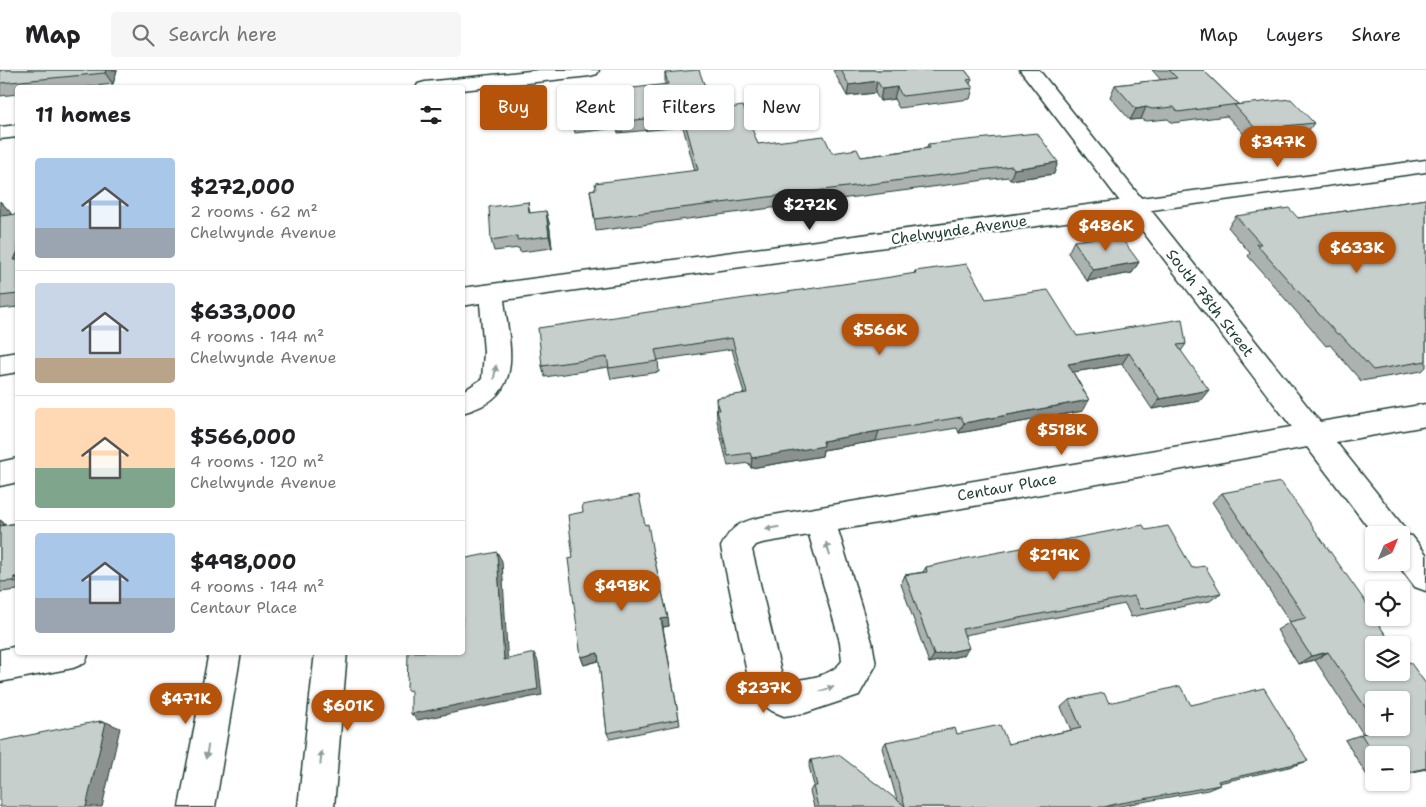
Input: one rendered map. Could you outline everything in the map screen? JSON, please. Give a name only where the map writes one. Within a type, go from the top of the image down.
[{"type":"street","points":[[452,85],[590,70]]},
{"type":"street","name":"South 78th Street","points":[[1029,70],[1385,526]]},
{"type":"street","points":[[0,133],[15,131]]},
{"type":"street","name":"Chelwynde Avenue","points":[[465,297],[1426,166]]},
{"type":"street","points":[[465,402],[482,395],[493,384],[497,370],[491,293]]},
{"type":"street","points":[[0,365],[15,362]]},
{"type":"street","name":"Centaur Place","points":[[820,520],[856,642],[859,665],[847,683],[805,696],[784,699],[771,690],[764,673],[736,547],[747,534],[820,520],[1426,415]]},
{"type":"street","points":[[0,474],[15,471]]},
{"type":"street","points":[[1410,558],[1426,578]]},
{"type":"street","points":[[0,666],[57,655]]},
{"type":"street","points":[[197,807],[224,655]]},
{"type":"street","points":[[316,807],[331,655]]},
{"type":"building","points":[[0,70],[106,70],[105,73],[0,83]]},
{"type":"building","points":[[699,70],[706,85],[659,85],[668,84],[665,73]]},
{"type":"building","points":[[841,70],[965,70],[972,79],[967,80],[973,88],[902,96],[897,87],[882,89],[877,81],[849,85]]},
{"type":"building","points":[[1169,70],[1203,70],[1238,104],[1178,112],[1174,107],[1136,109],[1115,85],[1177,78]]},
{"type":"building","points":[[644,87],[644,119],[634,120],[634,88]]},
{"type":"building","points":[[1291,99],[1314,123],[1256,129],[1234,105]]},
{"type":"building","points":[[743,106],[744,130],[752,130],[758,144],[824,136],[832,153],[857,149],[861,157],[930,148],[928,144],[1037,133],[1058,162],[1014,169],[1012,166],[595,219],[590,190],[596,189],[595,183],[698,170],[687,130],[734,130],[734,107]]},
{"type":"building","points":[[1426,199],[1426,361],[1373,370],[1288,280],[1256,244],[1261,244],[1236,216],[1289,208],[1298,218]]},
{"type":"building","points":[[528,202],[529,213],[546,211],[549,236],[517,240],[517,236],[491,240],[489,207]]},
{"type":"building","points":[[15,214],[15,294],[0,296],[0,216]]},
{"type":"building","points":[[1119,235],[1139,262],[1093,270],[1074,241]]},
{"type":"building","points":[[967,264],[986,299],[1048,290],[1077,336],[1182,319],[1186,344],[1177,345],[1209,390],[1160,399],[1129,353],[1068,364],[1089,400],[964,423],[961,417],[879,431],[823,441],[824,446],[752,458],[750,453],[728,456],[717,410],[720,410],[716,398],[747,393],[732,338],[655,350],[658,361],[609,368],[607,357],[542,366],[538,328],[891,277],[916,273],[915,271]]},
{"type":"building","points":[[1281,482],[1365,601],[1365,626],[1380,626],[1387,636],[1365,636],[1365,681],[1410,681],[1410,662],[1426,684],[1426,768],[1410,772],[1410,746],[1368,746],[1361,734],[1365,733],[1365,736],[1410,736],[1410,691],[1365,691],[1365,707],[1328,652],[1311,656],[1289,622],[1306,618],[1222,493]]},
{"type":"building","points":[[639,495],[645,525],[648,524],[668,618],[661,619],[679,719],[607,733],[598,653],[581,657],[568,559],[573,558],[568,515],[583,512],[582,505]]},
{"type":"building","points":[[15,524],[15,577],[13,581],[0,582],[0,526]]},
{"type":"building","points":[[1143,525],[1146,530],[1168,526],[1192,568],[1205,566],[1221,593],[1141,609],[1134,596],[962,629],[969,648],[934,655],[905,575],[927,572],[926,567],[963,559]]},
{"type":"building","points":[[497,552],[504,660],[534,653],[538,689],[411,714],[411,690],[407,691],[408,655],[465,655],[465,558]]},
{"type":"building","points":[[1180,686],[1191,705],[1264,688],[1308,761],[1218,781],[1220,785],[1104,807],[818,807],[813,786],[817,786],[811,760],[839,755],[905,806],[886,742],[955,728],[957,734],[1000,725],[1008,744],[1081,728],[1069,700],[1104,693],[1109,703]]},
{"type":"building","points":[[100,721],[99,723],[106,722],[86,807],[0,807],[0,741]]}]
